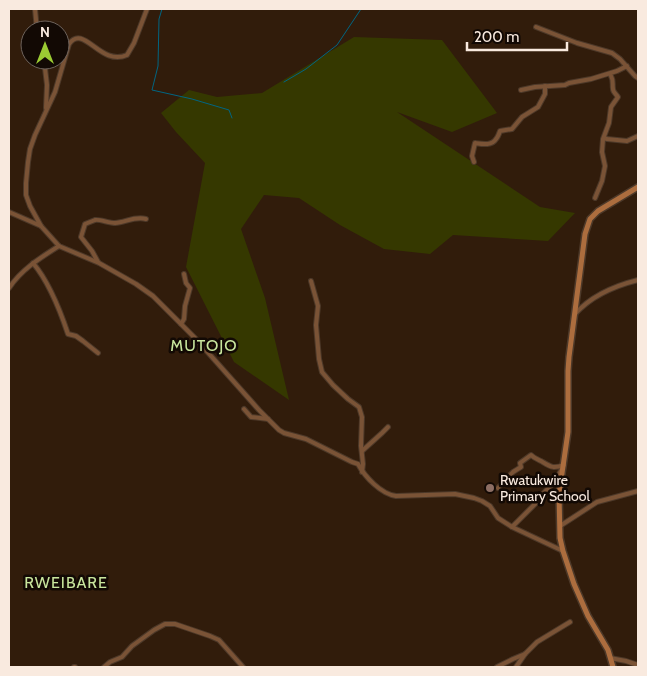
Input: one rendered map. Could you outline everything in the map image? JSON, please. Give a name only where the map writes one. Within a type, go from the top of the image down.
[{"type":"street","points":[[147,9],[130,52],[123,57],[113,58],[108,56],[85,39],[80,38],[72,40],[67,48],[55,92],[30,149],[26,195],[40,226],[59,246],[99,263],[153,296],[268,419],[284,433],[306,439],[358,464],[362,472],[380,490],[389,495],[455,494],[474,498],[490,506],[498,518],[512,528],[562,551]]},
{"type":"street","points":[[536,27],[612,54],[620,59],[638,78]]},
{"type":"street","points":[[521,90],[531,87],[565,85],[569,82],[591,79],[627,66]]},
{"type":"street","points":[[45,70],[46,110]]},
{"type":"street","points":[[594,198],[602,181],[605,166],[602,152],[611,107],[618,96],[613,91],[614,83],[611,76]]},
{"type":"street","points":[[474,162],[472,156],[475,143],[485,145],[491,143],[496,140],[500,131],[512,129],[522,118],[538,107],[545,94],[545,86]]},
{"type":"street","points":[[604,138],[627,141],[638,136]]},
{"type":"street","points":[[612,667],[608,650],[588,616],[562,551],[559,494],[568,432],[568,372],[585,234],[590,219],[598,210],[638,187]]},
{"type":"street","points":[[9,212],[40,226]]},
{"type":"street","points":[[99,263],[81,237],[84,224],[97,219],[108,223],[138,218],[146,219]]},
{"type":"street","points":[[9,288],[33,263],[59,246]]},
{"type":"street","points":[[33,263],[41,272],[58,305],[68,334],[84,341],[98,353]]},
{"type":"street","points":[[181,324],[184,319],[190,288],[186,283],[184,274]]},
{"type":"street","points":[[575,314],[604,291],[638,280]]},
{"type":"street","points":[[311,281],[318,306],[316,325],[322,372],[333,386],[359,407],[362,417],[362,472]]},
{"type":"street","points":[[244,409],[250,417],[268,419]]},
{"type":"street","points":[[362,451],[388,427]]},
{"type":"street","points":[[498,488],[531,455],[552,467],[564,465]]},
{"type":"street","points":[[512,528],[555,481],[564,465]]},
{"type":"street","points":[[560,526],[597,502],[638,491]]},
{"type":"street","points":[[516,667],[537,642],[570,622]]},
{"type":"street","points":[[104,667],[122,657],[132,646],[154,630],[169,623],[219,640],[243,667]]},
{"type":"street","points":[[497,667],[525,654]]},
{"type":"street","points":[[610,658],[638,665]]},
{"type":"shaded area","points":[[354,37],[442,40],[497,113],[452,132],[397,112],[540,207],[575,213],[548,241],[453,235],[430,254],[384,249],[340,225],[299,198],[264,195],[241,229],[265,298],[289,400],[234,362],[186,267],[205,163],[161,113],[189,90],[217,97],[262,93]]},
{"type":"waterway","points":[[162,9],[159,19],[158,66],[152,90],[229,110],[232,118]]},
{"type":"waterway","points":[[284,82],[306,69],[337,45],[361,9]]},
{"type":"place","name":"Rwatukwire Primary School","points":[[490,488]]},
{"type":"district","name":"MUTOJO","points":[[204,345]]},
{"type":"district","name":"RWEIBARE","points":[[66,582]]}]
